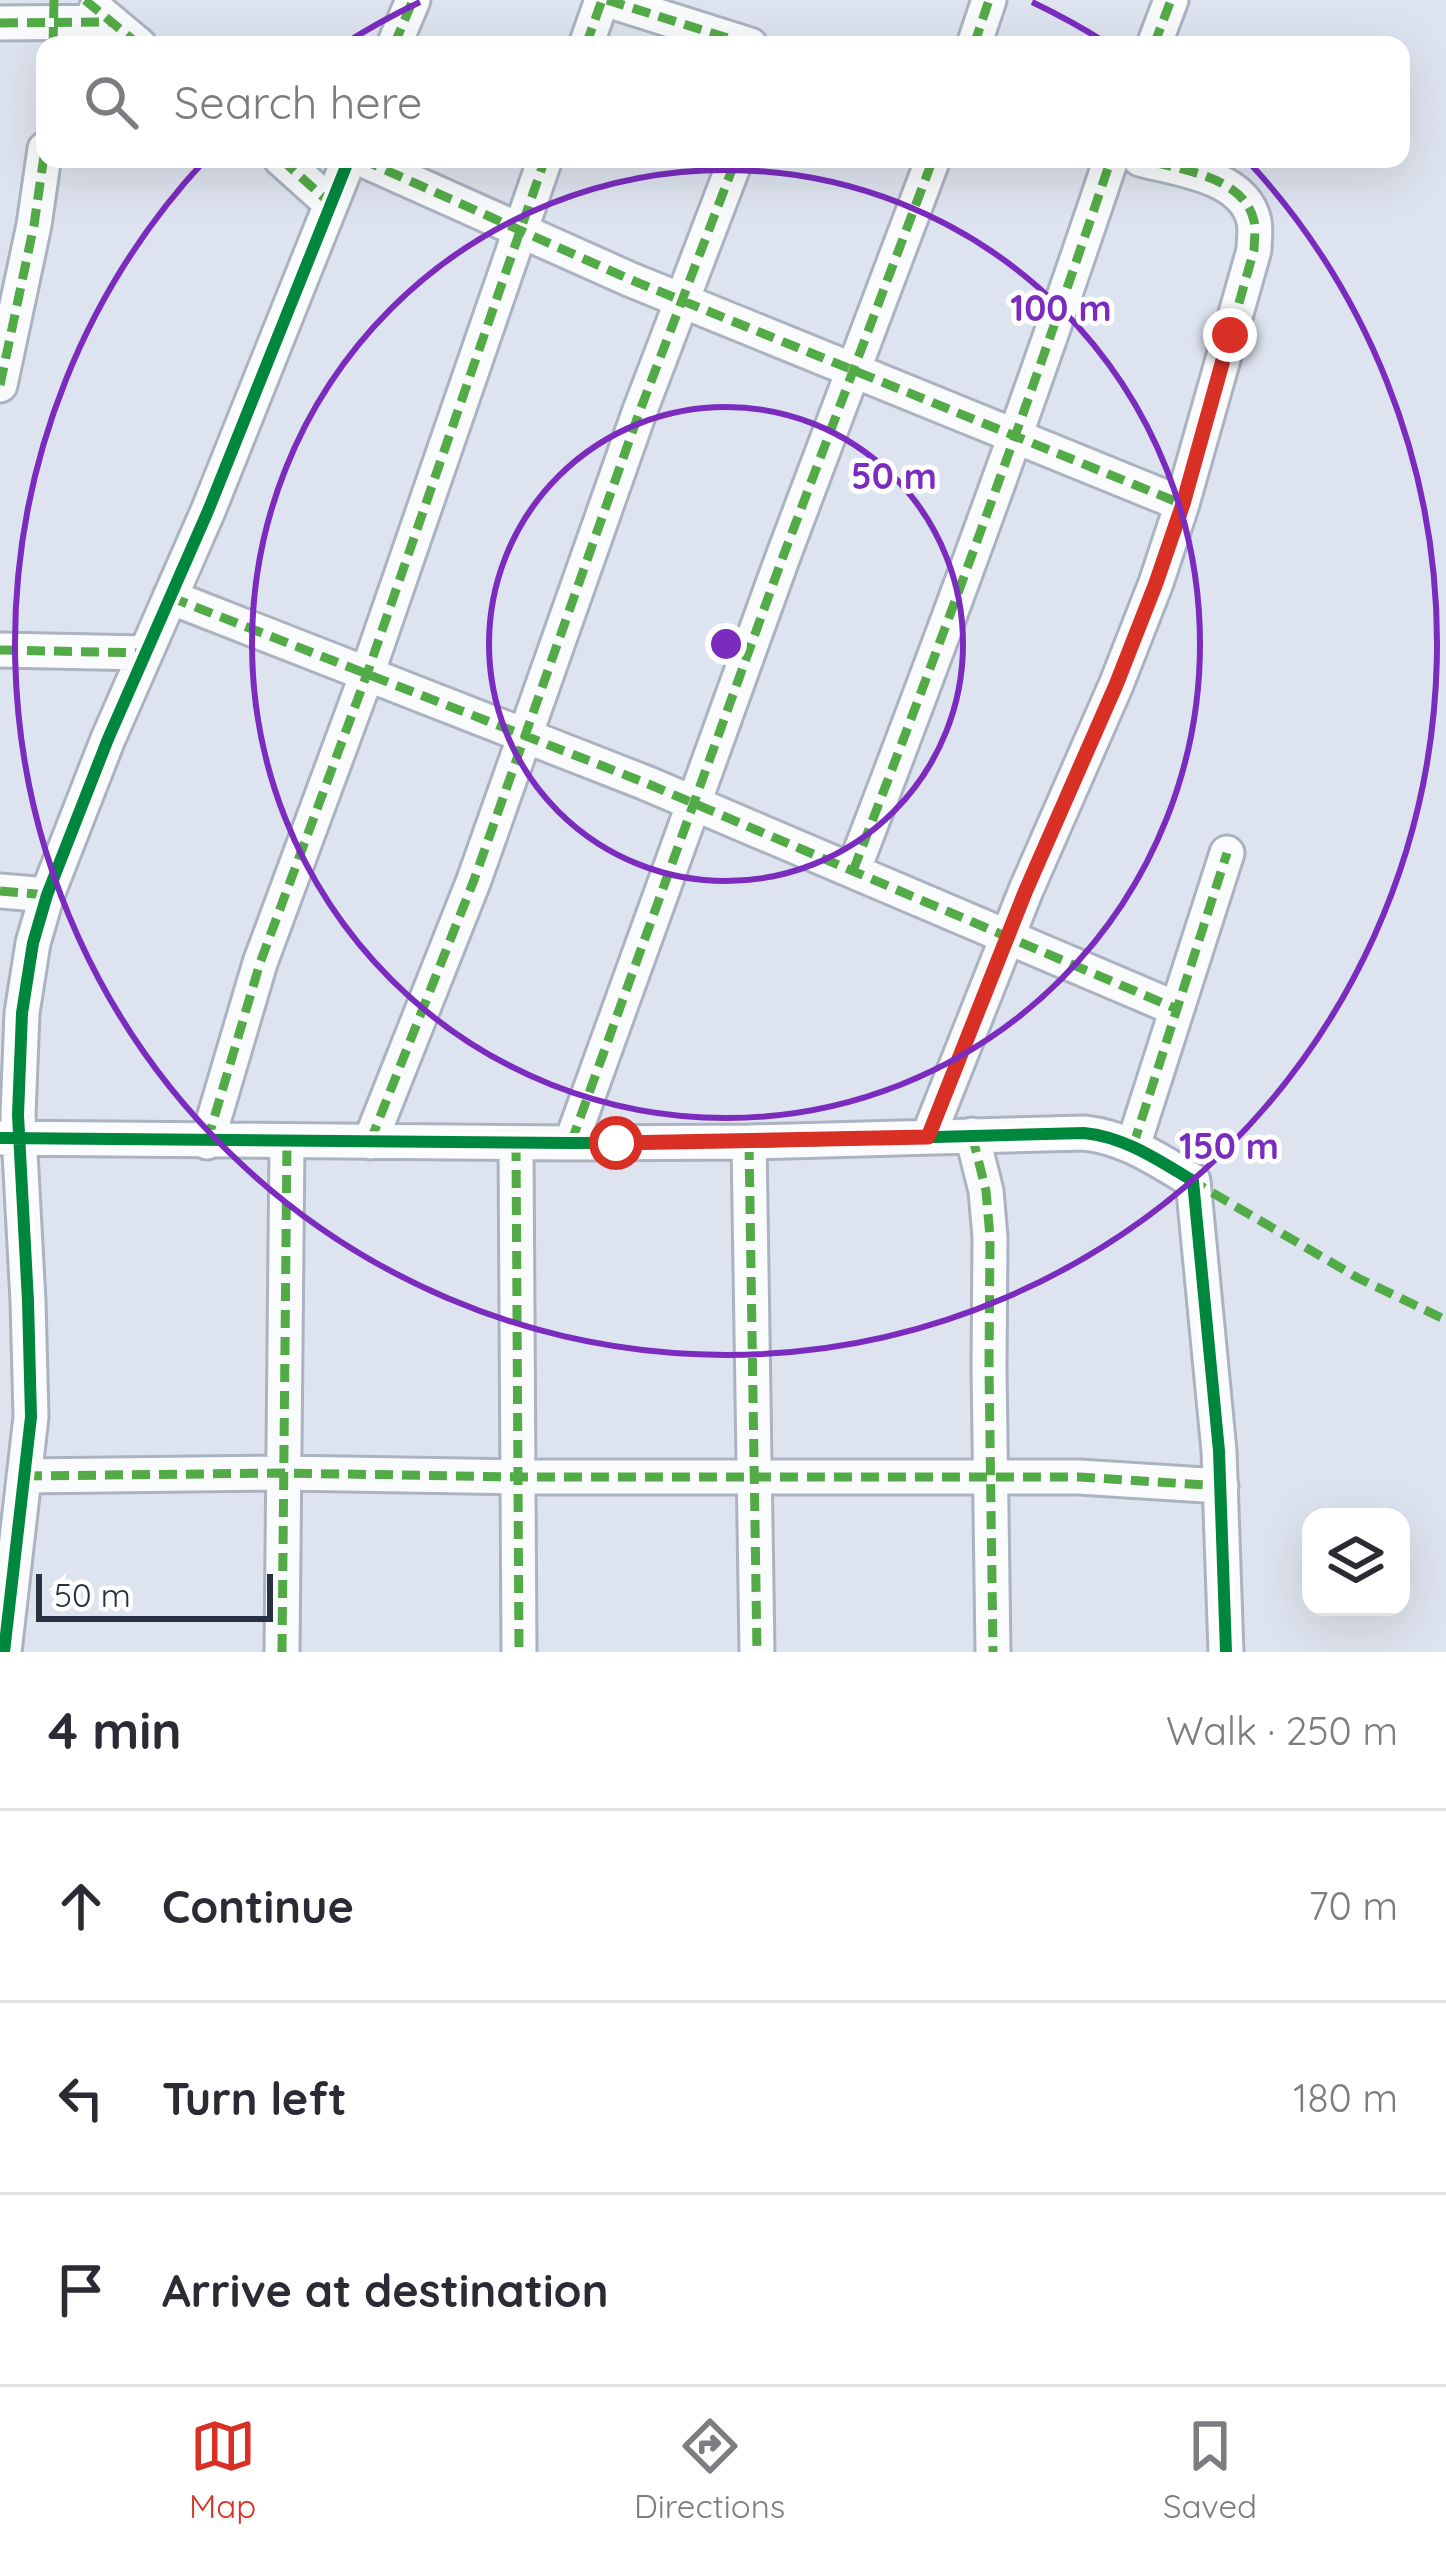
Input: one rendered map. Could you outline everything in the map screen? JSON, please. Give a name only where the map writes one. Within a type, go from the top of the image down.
[{"type":"street","points":[[398,36],[412,0]]},
{"type":"street","points":[[590,36],[604,0],[721,36]]},
{"type":"street","points":[[977,36],[989,0]]},
{"type":"street","points":[[1158,36],[1172,0]]},
{"type":"street","points":[[0,23],[54,22],[98,11],[128,36]]},
{"type":"street","points":[[0,385],[42,168]]},
{"type":"street","points":[[291,168],[331,204]]},
{"type":"street","points":[[4,1652],[31,1417],[28,1301],[10,1138],[33,943],[108,739],[208,511],[345,168]]},
{"type":"street","points":[[381,168],[682,300],[1183,504]]},
{"type":"street","points":[[207,1142],[260,963],[367,674],[542,168]]},
{"type":"street","points":[[370,1142],[474,880],[733,168]]},
{"type":"street","points":[[571,1143],[930,168]]},
{"type":"street","points":[[854,871],[1109,168]]},
{"type":"street","points":[[928,1137],[1116,685],[1183,504],[1254,250],[1254,220],[1247,205],[1219,181],[1172,168]]},
{"type":"street","points":[[170,597],[695,804],[1178,1009]]},
{"type":"street","points":[[0,650],[146,653]]},
{"type":"street","points":[[1133,1146],[1227,853]]},
{"type":"street","points":[[0,891],[47,895]]},
{"type":"street","points":[[10,1138],[571,1143],[1084,1133],[1133,1146],[1192,1181],[1221,1486],[1226,1652]]},
{"type":"street","points":[[972,1136],[986,1191],[990,1237],[993,1652]]},
{"type":"street","points":[[282,1652],[286,1142]]},
{"type":"street","points":[[749,1142],[757,1652]]},
{"type":"street","points":[[516,1143],[519,1652]]},
{"type":"street","points":[[24,1476],[1079,1477],[1221,1486]]},
{"type":"marked path","points":[[53,36],[54,0]]},
{"type":"marked path","points":[[85,0],[128,36]]},
{"type":"marked path","points":[[398,36],[413,0]]},
{"type":"marked path","points":[[589,36],[602,0]]},
{"type":"marked path","points":[[607,0],[721,36]]},
{"type":"marked path","points":[[977,36],[989,0]]},
{"type":"marked path","points":[[1157,36],[1171,0]]},
{"type":"marked path","points":[[0,23],[111,22]]},
{"type":"marked path","points":[[0,385],[42,168]]},
{"type":"marked path","points":[[291,168],[331,204]]},
{"type":"marked path","points":[[381,168],[629,279],[1182,504]]},
{"type":"marked path","points":[[207,1142],[260,963],[367,674],[542,168]]},
{"type":"marked path","points":[[370,1142],[474,880],[639,413],[733,168]]},
{"type":"marked path","points":[[571,1143],[930,168]]},
{"type":"marked path","points":[[853,871],[986,516],[1108,168]]},
{"type":"marked path","points":[[928,1137],[1156,583],[1254,250],[1254,221],[1237,193],[1207,176],[1177,168]]},
{"type":"marked path","points":[[170,597],[646,783],[1177,1009]]},
{"type":"marked path","points":[[0,650],[145,653]]},
{"type":"marked path","points":[[1133,1146],[1227,853]]},
{"type":"marked path","points":[[0,891],[47,895]]},
{"type":"marked path","points":[[972,1135],[986,1191],[990,1237],[993,1652]]},
{"type":"marked path","points":[[282,1652],[287,1142]]},
{"type":"marked path","points":[[749,1142],[757,1652]]},
{"type":"marked path","points":[[516,1143],[519,1652]]},
{"type":"marked path","points":[[1189,1179],[1358,1278],[1446,1320]]},
{"type":"marked path","points":[[24,1476],[1079,1477],[1221,1486]]},
{"type":"cycle path","points":[[4,1652],[31,1417],[18,1115],[22,1013],[33,943],[108,739],[208,511],[345,168]]},
{"type":"cycle path","points":[[0,1138],[571,1143],[1084,1133],[1127,1144],[1193,1181],[1219,1451],[1226,1652]]},
{"type":"route","points":[[616,1143],[928,1137],[1156,583],[1230,335]]}]
